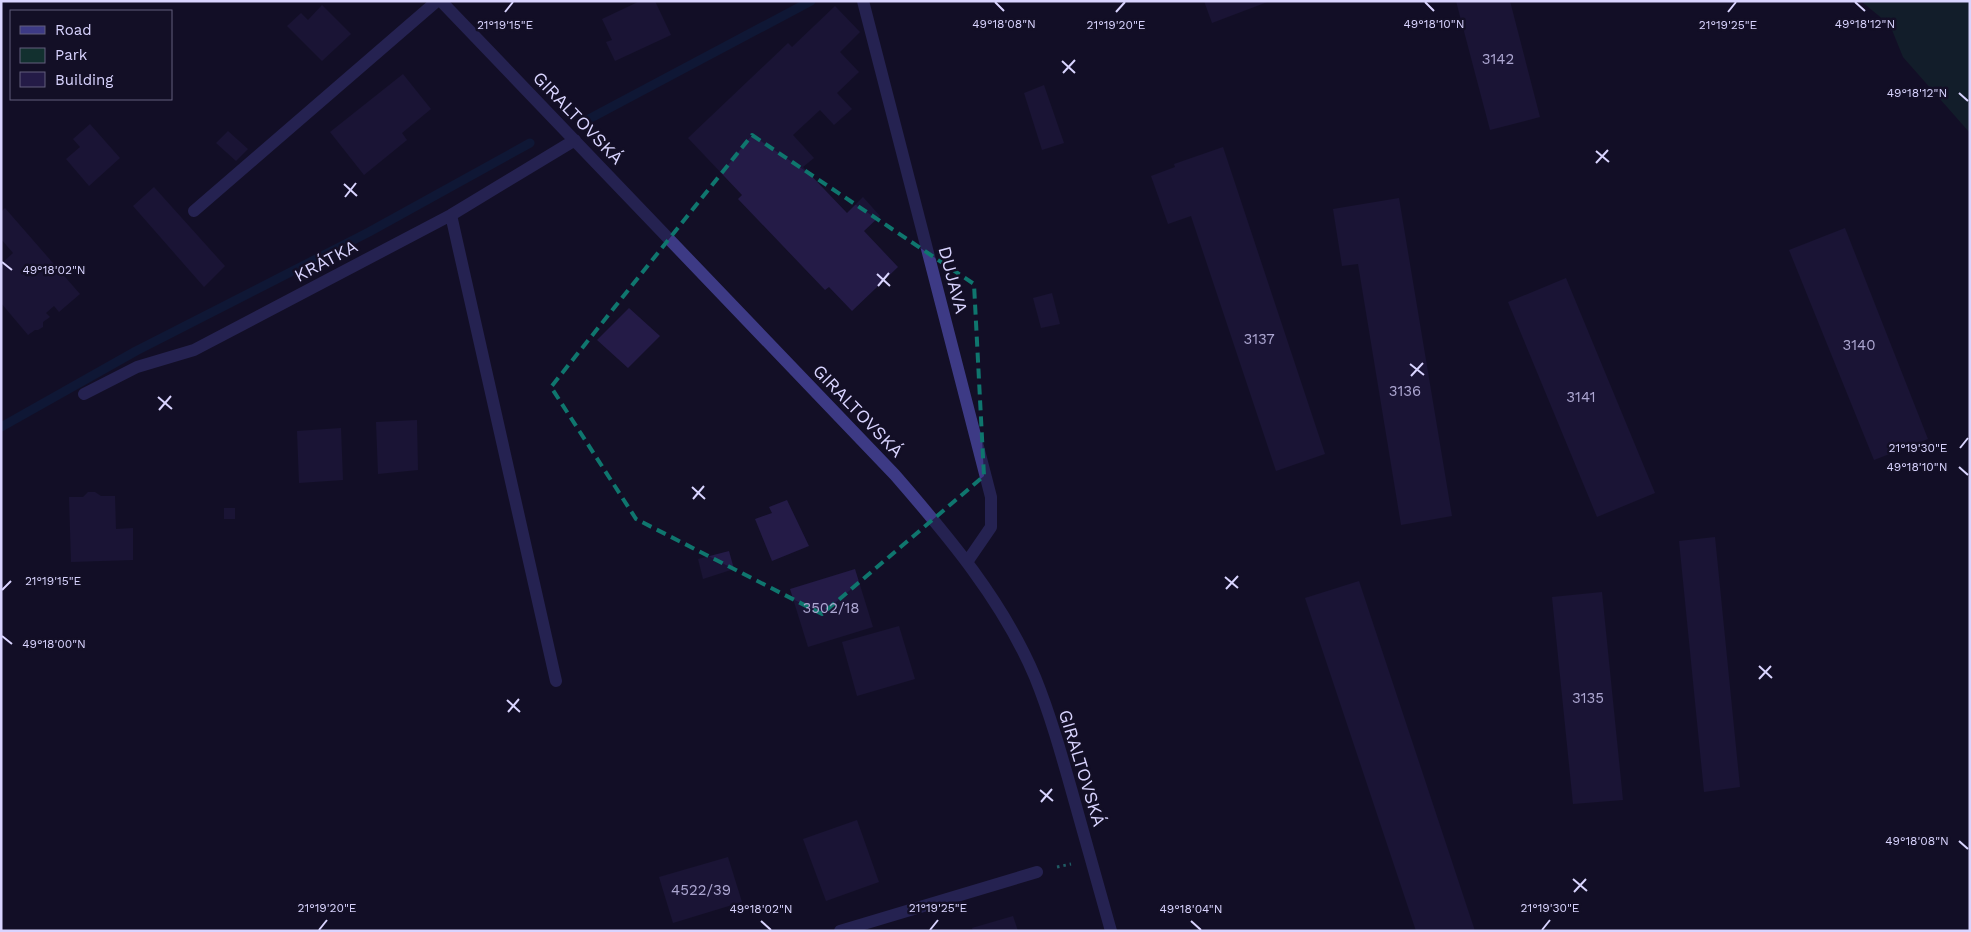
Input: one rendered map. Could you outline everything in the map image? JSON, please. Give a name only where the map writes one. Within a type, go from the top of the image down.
[{"type":"street","points":[[194,211],[437,1]]},
{"type":"street","name":"GIRALTOVSKÁ","points":[[442,1],[895,475],[931,516],[967,562],[1002,614],[1034,676],[1056,735],[1111,931]]},
{"type":"street","name":"DUJAVA","points":[[863,1],[991,497],[991,527],[967,562]]},
{"type":"street","name":"KRÁTKA","points":[[84,394],[137,367],[194,350],[451,215],[575,140]]},
{"type":"street","points":[[451,215],[556,681]]},
{"type":"street","points":[[840,931],[1037,872]]},
{"type":"highlighted area","points":[[752,135],[974,284],[984,476],[822,614],[636,519],[551,387]]},
{"type":"green space","points":[[1861,1],[1970,1],[1970,133],[1903,57],[1890,25]]},
{"type":"building","points":[[640,1],[655,1],[671,35],[615,61],[606,42],[612,40],[602,19]]},
{"type":"building","points":[[1204,1],[1270,1],[1212,23]]},
{"type":"building","points":[[1456,1],[1510,1],[1540,117],[1490,130]]},
{"type":"building","points":[[322,5],[351,34],[322,61],[287,26],[301,13],[308,20]]},
{"type":"building","points":[[835,6],[860,32],[840,52],[859,72],[837,93],[852,109],[834,125],[820,110],[793,135],[814,158],[803,167],[847,213],[863,197],[880,216],[864,231],[898,267],[852,311],[829,287],[825,290],[738,199],[742,195],[688,138],[788,43],[792,47]]},
{"type":"building","points":[[403,74],[431,109],[402,133],[407,140],[364,175],[330,132]]},
{"type":"building","points":[[1044,85],[1064,143],[1042,150],[1024,93]]},
{"type":"building","points":[[90,124],[120,158],[89,186],[66,159],[80,147],[73,139]]},
{"type":"building","points":[[228,131],[248,149],[236,161],[216,143]]},
{"type":"building","points":[[1223,147],[1325,454],[1276,471],[1191,216],[1168,224],[1151,176],[1175,167],[1174,164]]},
{"type":"building","points":[[154,187],[225,266],[204,287],[133,206]]},
{"type":"building","points":[[1399,198],[1452,516],[1401,525],[1358,264],[1342,266],[1333,209]]},
{"type":"building","points":[[5,208],[80,294],[59,312],[54,306],[46,313],[50,317],[43,322],[43,327],[28,335],[1,303],[1,264],[13,253],[1,239],[1,212]]},
{"type":"building","points":[[1845,228],[1928,439],[1874,460],[1789,250]]},
{"type":"building","points":[[1566,278],[1655,493],[1597,517],[1508,302]]},
{"type":"building","points":[[1052,293],[1060,324],[1041,328],[1033,298]]},
{"type":"building","points":[[629,308],[660,336],[628,368],[597,340]]},
{"type":"building","points":[[417,420],[418,470],[378,474],[376,422]]},
{"type":"building","points":[[341,428],[343,480],[299,483],[297,431]]},
{"type":"building","points":[[88,492],[95,492],[101,496],[115,496],[116,529],[133,528],[133,560],[71,562],[69,497],[83,497]]},
{"type":"building","points":[[787,500],[809,546],[772,561],[755,519],[772,513],[769,507]]},
{"type":"building","points":[[224,508],[235,508],[235,519],[224,519]]},
{"type":"building","points":[[1715,537],[1740,787],[1704,792],[1679,541]]},
{"type":"building","points":[[729,551],[734,569],[703,579],[698,559]]},
{"type":"building","points":[[855,569],[873,627],[808,647],[790,589]]},
{"type":"building","points":[[1359,581],[1475,931],[1416,931],[1305,598]]},
{"type":"building","points":[[1602,592],[1623,800],[1573,804],[1552,597]]},
{"type":"building","points":[[899,626],[915,679],[857,696],[842,642]]},
{"type":"building","points":[[857,820],[879,882],[826,901],[803,839]]},
{"type":"building","points":[[728,857],[742,902],[673,923],[659,877]]},
{"type":"building","points":[[1013,916],[1018,931],[973,931],[972,928]]},
{"type":"waterway","points":[[587,120],[811,1]]},
{"type":"waterway","points":[[1,427],[136,351],[369,232],[530,143]]}]
